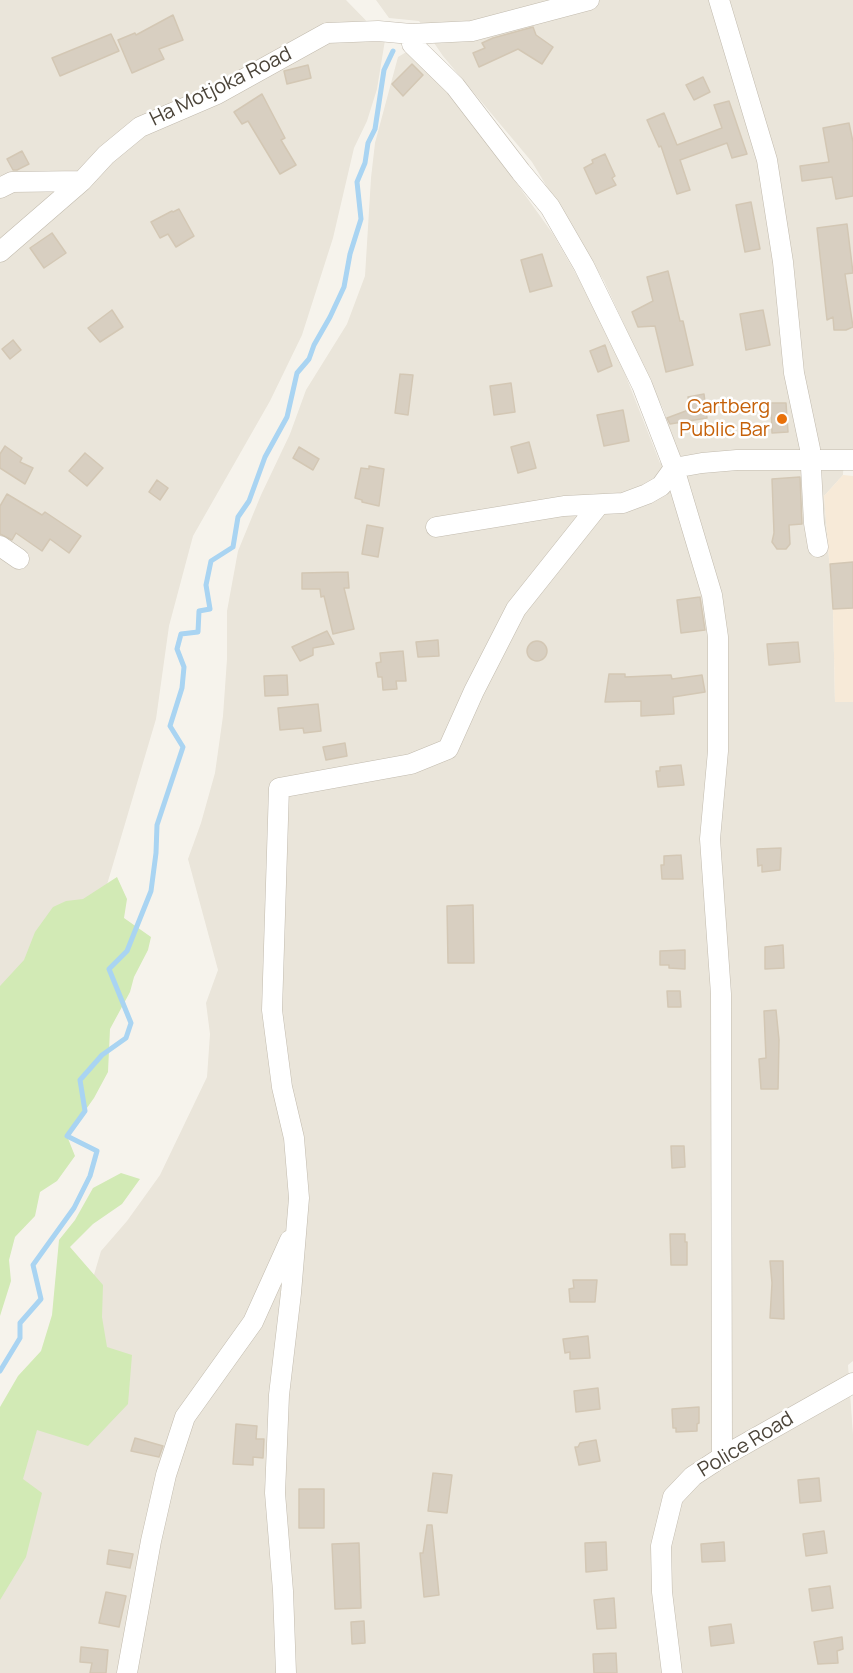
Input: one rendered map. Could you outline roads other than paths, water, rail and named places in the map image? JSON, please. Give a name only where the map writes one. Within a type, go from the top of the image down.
[{"type":"street","name":"Ha Motjoka Road","points":[[0,252],[82,181],[106,154],[140,127],[217,94],[327,33],[378,31],[411,34],[472,31],[589,0]]},
{"type":"street","points":[[719,0],[767,160],[783,262],[794,373],[810,460],[818,547]]},
{"type":"street","points":[[411,34],[412,44],[455,86],[550,207],[584,266],[642,385],[674,468],[712,595],[718,637],[718,751],[710,839],[722,994],[722,1457]]},
{"type":"street","points":[[0,188],[12,182],[82,181]]},
{"type":"street","points":[[436,526],[564,506],[622,503],[661,486],[674,468],[702,463],[737,460],[853,460]]},
{"type":"street","points":[[286,1673],[283,1591],[275,1493],[279,1395],[299,1198],[294,1138],[282,1087],[272,1010],[279,789],[411,764],[448,749],[474,691],[516,609],[598,506]]},
{"type":"street","points":[[0,546],[19,559]]},
{"type":"street","points":[[127,1673],[151,1540],[166,1475],[185,1418],[253,1322],[297,1226]]},
{"type":"street","name":"Police Road","points":[[672,1673],[662,1592],[661,1546],[664,1525],[673,1497],[693,1476],[722,1457],[853,1383]]},
{"type":"waterway","points":[[0,1371],[20,1338],[20,1323],[41,1299],[33,1265],[74,1208],[90,1176],[97,1151],[67,1136],[85,1111],[80,1080],[102,1055],[126,1038],[131,1023],[109,969],[127,951],[151,891],[157,825],[183,747],[170,726],[182,688],[184,667],[177,649],[181,634],[198,632],[199,611],[210,609],[206,585],[211,561],[233,547],[238,517],[249,501],[265,457],[287,417],[297,373],[309,359],[344,287],[350,254],[361,219],[357,182],[365,163],[368,143],[375,129],[384,70],[393,51]]},
{"type":"place","name":"Cartberg Public Bar","points":[[782,419]]}]
